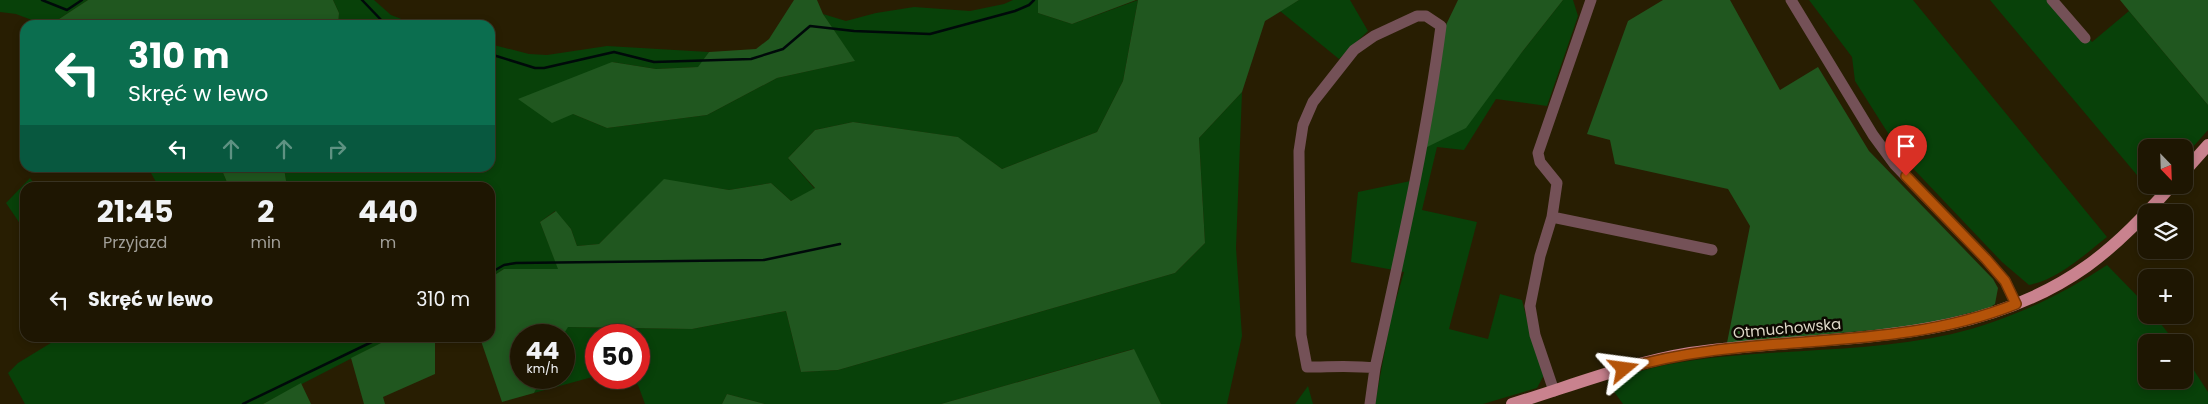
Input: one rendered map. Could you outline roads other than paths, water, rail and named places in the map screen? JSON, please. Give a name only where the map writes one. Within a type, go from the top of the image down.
[{"type":"main road","points":[[2193,162],[2208,145]]},
{"type":"main road","name":"Otmuchowska","points":[[1512,404],[1634,366],[1674,356],[1912,332],[1963,322],[2016,304],[2063,281],[2088,265],[2116,242],[2163,194]]},
{"type":"street","points":[[1554,391],[1536,335],[1530,306],[1540,256],[1552,217],[1557,183],[1540,162],[1538,153],[1591,0]]},
{"type":"street","points":[[1791,0],[1873,135],[1896,165],[2005,281],[2016,304]]},
{"type":"street","points":[[2052,0],[2085,38]]},
{"type":"street","points":[[1370,404],[1436,68],[1441,26],[1426,16],[1417,16],[1374,36],[1354,50],[1313,102],[1303,125],[1298,151],[1301,335],[1307,367],[1340,368],[1354,365],[1376,368]]},
{"type":"street","points":[[1552,217],[1712,250]]},
{"type":"waterway","points":[[42,0],[67,10],[82,0]]},
{"type":"waterway","points":[[362,0],[381,20]]},
{"type":"waterway","points":[[495,56],[535,68],[544,68],[614,52],[654,62],[751,59],[783,49],[810,26],[854,31],[930,34],[1015,11],[1029,5],[1034,0]]},
{"type":"waterway","points":[[495,270],[504,265],[516,263],[764,260],[840,244]]},
{"type":"waterway","points":[[243,404],[372,342]]}]
